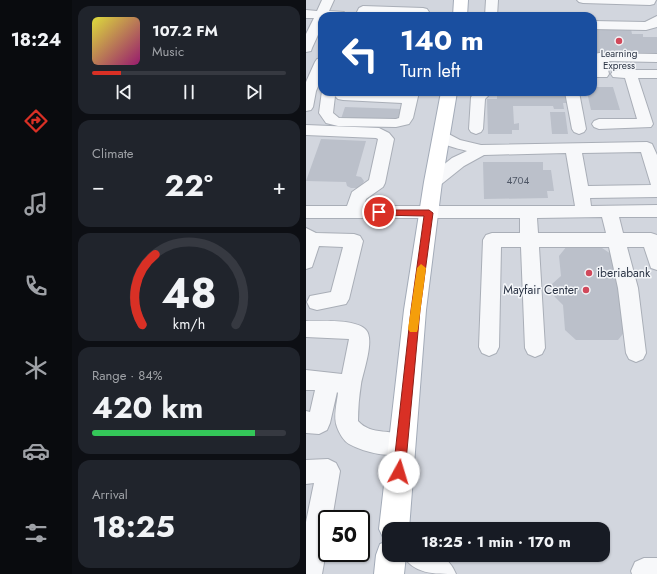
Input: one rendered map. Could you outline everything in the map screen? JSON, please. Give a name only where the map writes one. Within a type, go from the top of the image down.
[{"type":"main road","points":[[460,12],[461,0]]},
{"type":"main road","points":[[395,522],[415,310],[448,96]]},
{"type":"main road","points":[[389,574],[390,562]]},
{"type":"street","points":[[322,12],[328,0]]},
{"type":"street","points":[[372,0],[424,8]]},
{"type":"street","points":[[491,12],[492,0]]},
{"type":"street","points":[[583,0],[650,1],[657,20],[653,25],[646,26],[597,25]]},
{"type":"street","points":[[362,12],[363,10],[424,8]]},
{"type":"street","points":[[306,14],[318,14]]},
{"type":"street","points":[[311,40],[318,22]]},
{"type":"street","points":[[597,57],[657,58]]},
{"type":"street","points":[[306,107],[317,66]]},
{"type":"street","points":[[598,74],[656,76]]},
{"type":"street","points":[[599,124],[646,124],[630,74]]},
{"type":"street","points":[[328,96],[326,113],[330,120],[338,122],[396,124],[404,121],[406,118],[411,96]]},
{"type":"street","points":[[343,96],[401,99],[407,96]]},
{"type":"street","points":[[476,129],[478,97],[479,96]]},
{"type":"street","points":[[573,96],[579,129]]},
{"type":"street","points":[[306,130],[379,133],[386,139],[377,184],[358,196],[354,212]]},
{"type":"street","points":[[441,135],[455,143],[481,150],[647,147],[657,182]]},
{"type":"street","points":[[574,148],[584,212]]},
{"type":"street","points":[[434,182],[458,162],[481,150]]},
{"type":"street","points":[[581,192],[657,191]]},
{"type":"street","points":[[306,212],[429,213],[657,211]]},
{"type":"street","points":[[528,212],[535,348]]},
{"type":"street","points":[[609,212],[628,288],[636,353]]},
{"type":"street","points":[[306,262],[309,236],[354,241],[339,299],[312,301],[308,330],[352,331],[359,335],[360,345],[350,384],[346,425],[356,436],[370,441],[402,444]]},
{"type":"street","points":[[489,347],[492,240],[651,240],[657,263]]},
{"type":"street","points":[[306,380],[350,384]]},
{"type":"street","points":[[306,422],[319,423],[328,382]]},
{"type":"street","points":[[306,472],[328,471],[309,574]]},
{"type":"street","points":[[426,562],[442,574]]},
{"type":"street","points":[[645,574],[644,571],[657,571]]},
{"type":"shaded area","points":[[306,0],[657,0],[657,574],[306,574]]},
{"type":"building","points":[[597,28],[631,29],[632,34],[643,34],[643,37],[657,37],[657,53],[597,52]]},
{"type":"building","points":[[597,87],[613,87],[620,110],[591,110],[588,96],[597,96]]},
{"type":"building","points":[[497,96],[566,96],[567,103],[563,103],[564,109],[554,109],[553,106],[513,106],[514,124],[519,123],[519,130],[512,130],[512,134],[488,134],[487,99],[497,99]]},
{"type":"building","points":[[345,107],[402,109],[399,121],[341,119]]},
{"type":"building","points":[[550,112],[565,112],[568,134],[552,134]]},
{"type":"building","points":[[321,139],[366,141],[356,176],[361,177],[364,181],[362,185],[358,188],[351,188],[347,186],[346,182],[306,181]]},
{"type":"building","points":[[483,162],[543,162],[543,170],[551,170],[554,191],[547,191],[548,198],[484,199]]},
{"type":"building","name":"Mayfair Center","points":[[567,246],[602,248],[614,256],[626,330],[618,340],[576,340],[565,330],[563,305],[554,296],[552,284],[561,276],[559,256]]},
{"type":"slow traffic","points":[[413,329],[421,268]]},
{"type":"place","name":"Learning Express","points":[[619,41]]},
{"type":"place","name":"iberiabank","points":[[589,273]]},
{"type":"place","name":"Mayfair Center","points":[[586,290]]},
{"type":"route","points":[[379,212],[429,213],[415,310],[399,472]]}]
